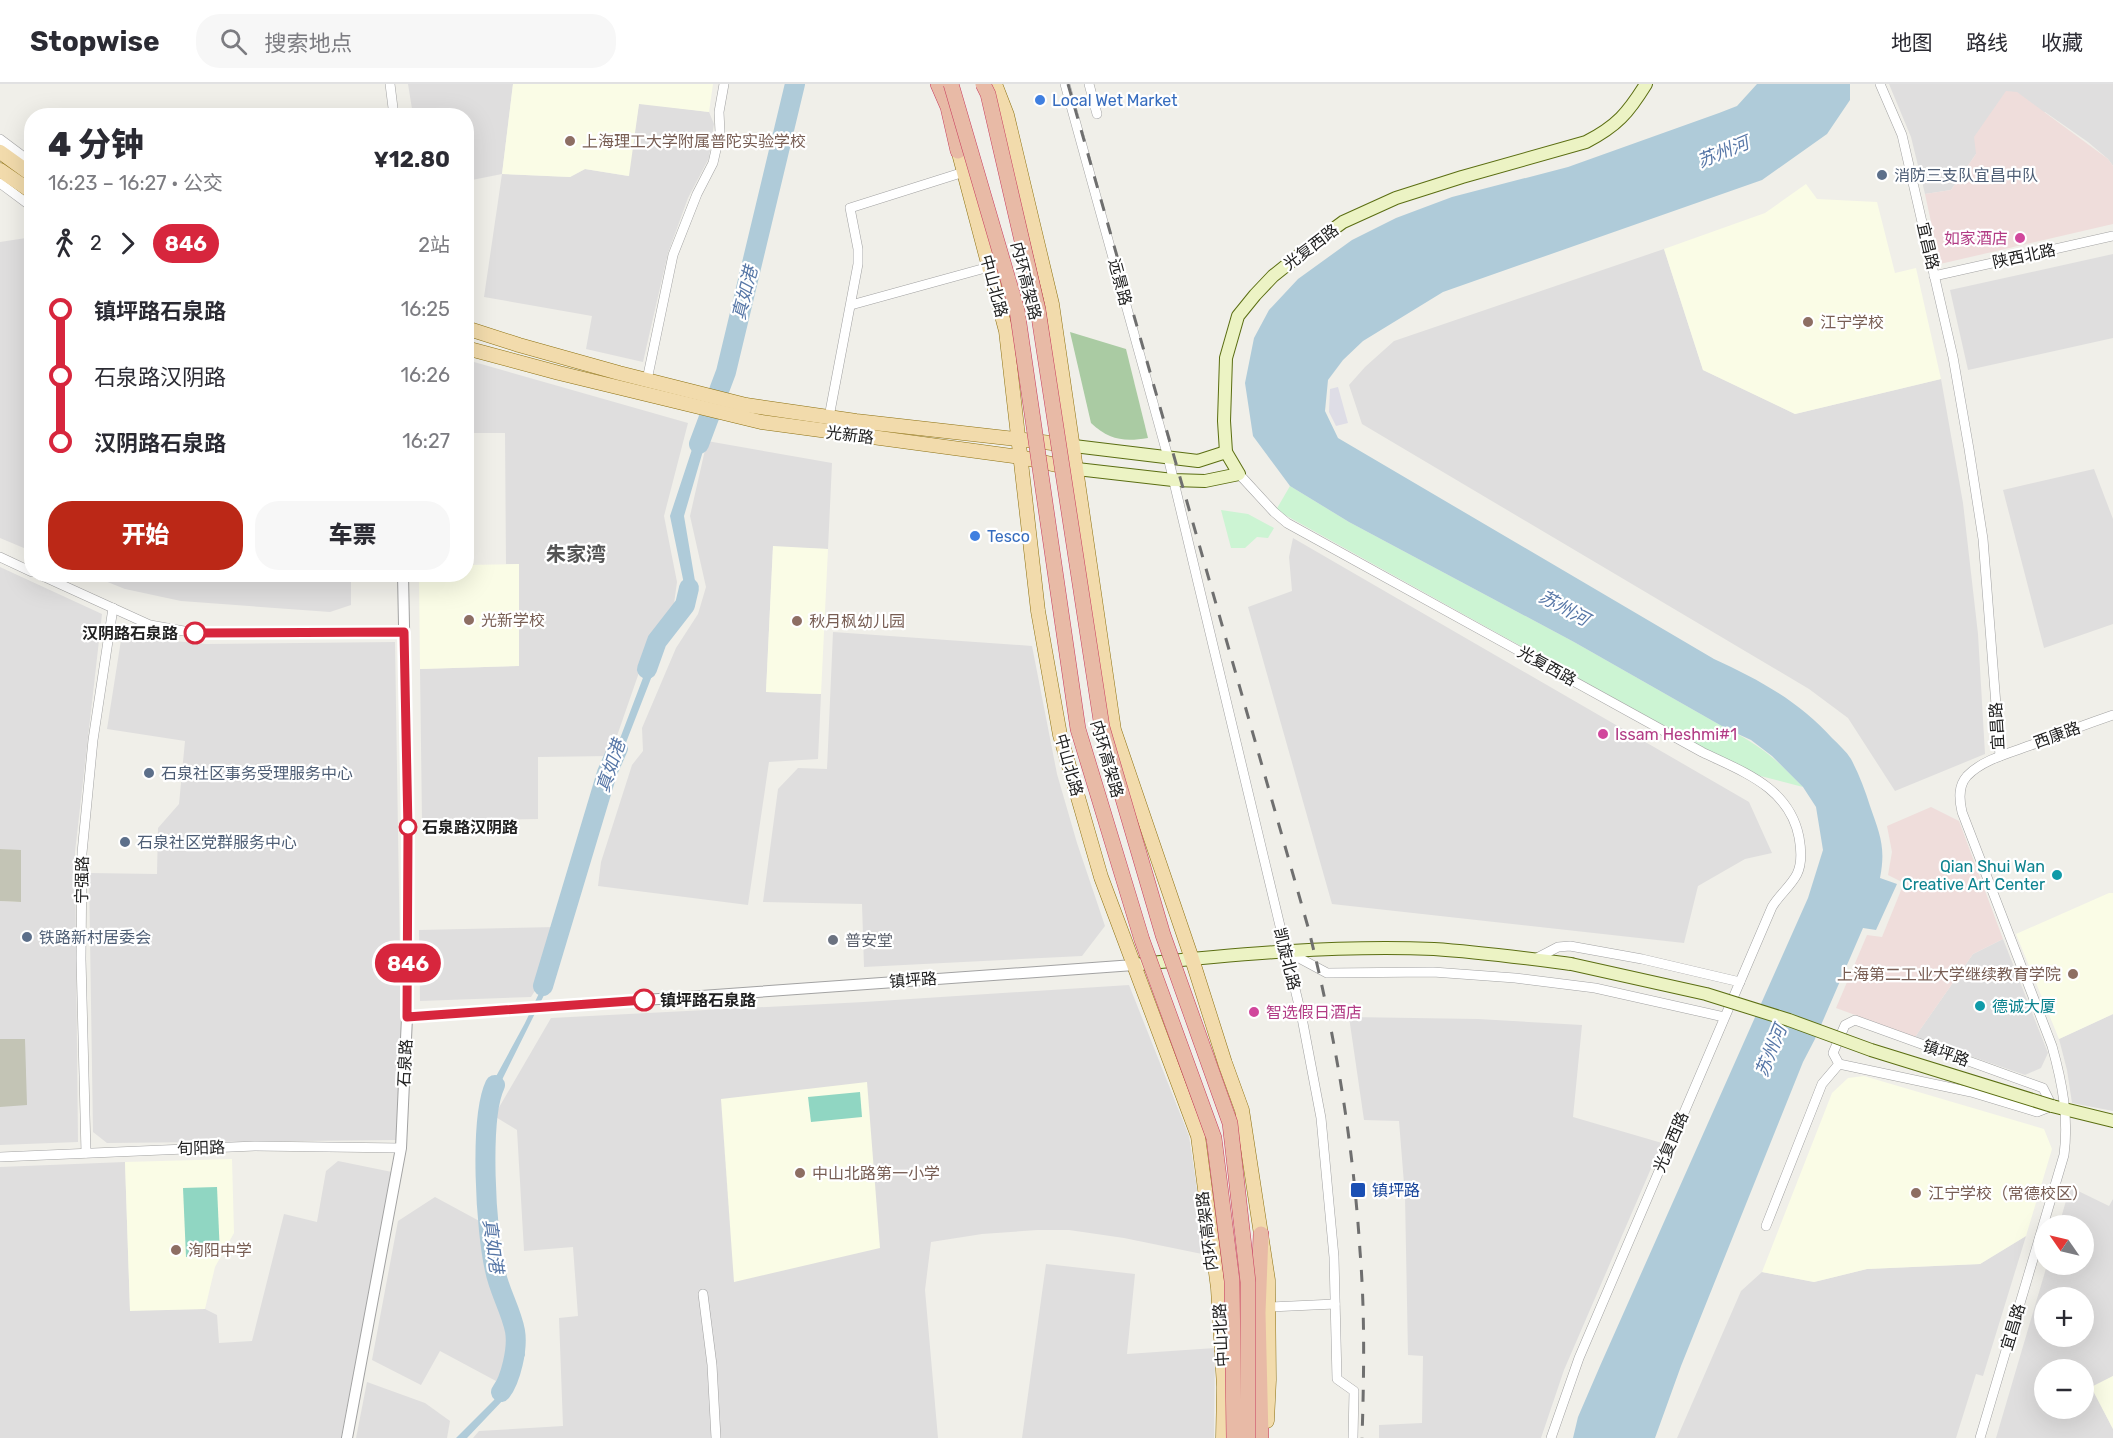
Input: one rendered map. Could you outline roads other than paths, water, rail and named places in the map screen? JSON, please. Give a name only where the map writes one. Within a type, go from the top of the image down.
[{"type":"highway","points":[[936,84],[948,106],[958,151]]},
{"type":"highway","name":"内环高架路","points":[[951,84],[1017,310],[1078,729],[1142,940],[1214,1138],[1232,1281],[1234,1438]]},
{"type":"highway","name":"内环高架路","points":[[983,84],[1038,310],[1102,727],[1163,935],[1230,1123],[1248,1282],[1248,1438]]},
{"type":"highway","points":[[1261,1234],[1263,1310],[1261,1438]]},
{"type":"main road","name":"中山北路","points":[[936,84],[951,126],[1006,331],[1038,611],[1060,735],[1101,877],[1198,1136],[1218,1288],[1224,1387],[1223,1438]]},
{"type":"main road","points":[[995,84],[1007,115],[1052,304],[1114,730],[1242,1110],[1261,1234]]},
{"type":"main road","name":"光复西路","points":[[1239,474],[1226,452],[1224,421],[1226,358],[1238,316],[1273,276],[1343,222],[1396,198],[1586,142],[1620,120],[1646,84]]},
{"type":"main road","points":[[0,152],[24,169]]},
{"type":"main road","points":[[0,170],[24,186]]},
{"type":"main road","name":"光新路","points":[[474,331],[665,385],[765,408],[1198,461],[1226,452]]},
{"type":"main road","name":"光新路","points":[[474,350],[662,399],[783,426],[1020,457],[1077,469],[1173,480],[1205,481],[1239,474]]},
{"type":"main road","name":"镇坪路","points":[[1134,965],[1285,951],[1387,948],[1433,950],[1571,964],[1706,994],[1789,1020],[1871,1050],[2065,1110],[2113,1121]]},
{"type":"main road","points":[[1263,1310],[1269,1380],[1266,1438]]},
{"type":"street","points":[[390,84],[393,108]]},
{"type":"street","points":[[647,380],[673,255],[697,194],[713,163],[720,132],[719,112],[724,84]]},
{"type":"street","name":"远景路","points":[[1065,84],[1173,480]]},
{"type":"street","points":[[1089,84],[1097,114]]},
{"type":"street","name":"宜昌路","points":[[1880,84],[1902,135],[1953,357],[1983,539],[2000,756],[1966,777],[1961,787],[1959,800],[1972,841],[2052,1046],[2062,1083],[2067,1132],[2064,1155],[1980,1438]]},
{"type":"street","points":[[0,140],[24,157]]},
{"type":"street","points":[[828,417],[858,264],[858,249],[850,208],[964,172]]},
{"type":"street","points":[[0,183],[24,201]]},
{"type":"street","name":"陕西北路","points":[[1934,276],[2113,236]]},
{"type":"street","points":[[851,305],[989,267]]},
{"type":"street","name":"光复西路","points":[[1239,474],[1287,523],[1692,747],[1766,784],[1779,795],[1791,812],[1797,830],[1801,849],[1799,872],[1772,907],[1580,1358],[1551,1438]]},
{"type":"street","name":"凯旋北路","points":[[1173,480],[1302,1018],[1321,1118],[1334,1257],[1337,1379],[1353,1391],[1353,1438]]},
{"type":"street","points":[[0,557],[24,568]]},
{"type":"street","points":[[55,582],[150,625],[195,633],[404,632]]},
{"type":"street","name":"石泉路","points":[[347,1438],[401,1148],[407,1017],[408,829],[404,582]]},
{"type":"street","name":"宁强路","points":[[86,1152],[81,949],[82,854],[93,740],[113,609]]},
{"type":"street","name":"西康路","points":[[2000,756],[2113,714]]},
{"type":"street","points":[[1535,959],[1558,947],[1570,946],[1642,959],[1740,982]]},
{"type":"street","points":[[1285,951],[1326,973],[1433,972],[1515,978],[1595,988],[1724,1017]]},
{"type":"street","name":"镇坪路","points":[[407,1017],[1134,965]]},
{"type":"street","name":"镇坪路","points":[[1855,1020],[2043,1088],[2052,1106],[2037,1112],[1971,1092],[1839,1064],[1833,1053],[1845,1025],[1855,1020]]},
{"type":"street","points":[[1766,1226],[1822,1084],[1839,1064]]},
{"type":"street","name":"旬阳路","points":[[0,1156],[255,1146],[401,1148]]},
{"type":"street","points":[[703,1294],[712,1365],[716,1438]]},
{"type":"street","points":[[1263,1310],[1335,1304]]},
{"type":"water","name":"苏州河","points":[[1757,84],[1850,84],[1850,100],[1827,134],[1762,180],[1443,292],[1363,341],[1343,360],[1328,380],[1325,411],[1338,438],[1714,659],[1778,692],[1820,725],[1842,748],[1857,770],[1879,833],[1882,849],[1880,878],[1897,884],[1876,930],[1863,928],[1803,1062],[1681,1366],[1655,1438],[1573,1438],[1578,1417],[1600,1366],[1808,898],[1823,850],[1816,807],[1803,787],[1772,756],[1751,740],[1349,522],[1290,486],[1253,436],[1245,383],[1254,338],[1269,310],[1298,279],[1352,240],[1396,218],[1452,197],[1568,167],[1719,113],[1737,106]]},
{"type":"water","points":[[702,419],[712,420],[684,516],[696,587],[691,609],[664,645],[613,776],[556,971],[489,1106],[485,1137],[487,1203],[494,1222],[505,1281],[518,1317],[525,1355],[505,1398],[467,1438],[456,1438],[499,1395],[518,1355],[483,1204],[481,1136],[487,1093],[525,1023],[550,970],[607,773],[655,646],[680,611],[684,584],[670,516]]},
{"type":"waterway","name":"真如港","points":[[699,444],[726,372],[795,84]]},
{"type":"waterway","name":"真如港","points":[[647,669],[657,641],[685,605],[689,588]]},
{"type":"waterway","name":"真如港","points":[[543,986],[607,773],[618,748]]},
{"type":"waterway","name":"真如港","points":[[495,1085],[487,1123],[486,1176],[489,1230],[497,1278],[516,1338],[511,1371],[501,1392]]},
{"type":"railway","points":[[1068,84],[1308,927],[1327,1007],[1348,1128],[1357,1210],[1362,1274],[1364,1368],[1362,1438]]},
{"type":"place","name":"Local Wet Market","points":[[1040,100]]},
{"type":"place","name":"上海理工大学附属普陀实验学校","points":[[570,141]]},
{"type":"place","name":"消防三支队宜昌中队","points":[[1882,175]]},
{"type":"place","name":"如家酒店","points":[[2020,238]]},
{"type":"place","name":"江宁学校","points":[[1808,322]]},
{"type":"place","name":"Tesco","points":[[975,536]]},
{"type":"place","name":"光新学校","points":[[469,620]]},
{"type":"place","name":"秋月枫幼儿园","points":[[797,621]]},
{"type":"place","name":"汉阴路石泉路","points":[[195,633]]},
{"type":"place","name":"Issam Heshmi#1","points":[[1603,734]]},
{"type":"place","name":"石泉社区事务受理服务中心","points":[[149,773]]},
{"type":"place","name":"石泉路汉阴路","points":[[408,827]]},
{"type":"place","name":"石泉社区党群服务中心","points":[[125,842]]},
{"type":"place","name":"Qian Shui Wan Creative Art Center","points":[[2057,875]]},
{"type":"place","name":"铁路新村居委会","points":[[27,937]]},
{"type":"place","name":"普安堂","points":[[833,940]]},
{"type":"place","name":"上海第二工业大学继续教育学院","points":[[2073,974]]},
{"type":"place","name":"镇坪路石泉路","points":[[644,1000]]},
{"type":"place","name":"德诚大厦","points":[[1980,1006]]},
{"type":"place","name":"智选假日酒店","points":[[1254,1012]]},
{"type":"place","name":"中山北路第一小学","points":[[800,1173]]},
{"type":"place","name":"镇坪路","points":[[1358,1190]]},
{"type":"place","name":"江宁学校（常德校区）","points":[[1916,1193]]},
{"type":"place","name":"洵阳中学","points":[[176,1250]]},
{"type":"district","name":"朱家湾","points":[[576,554]]}]
